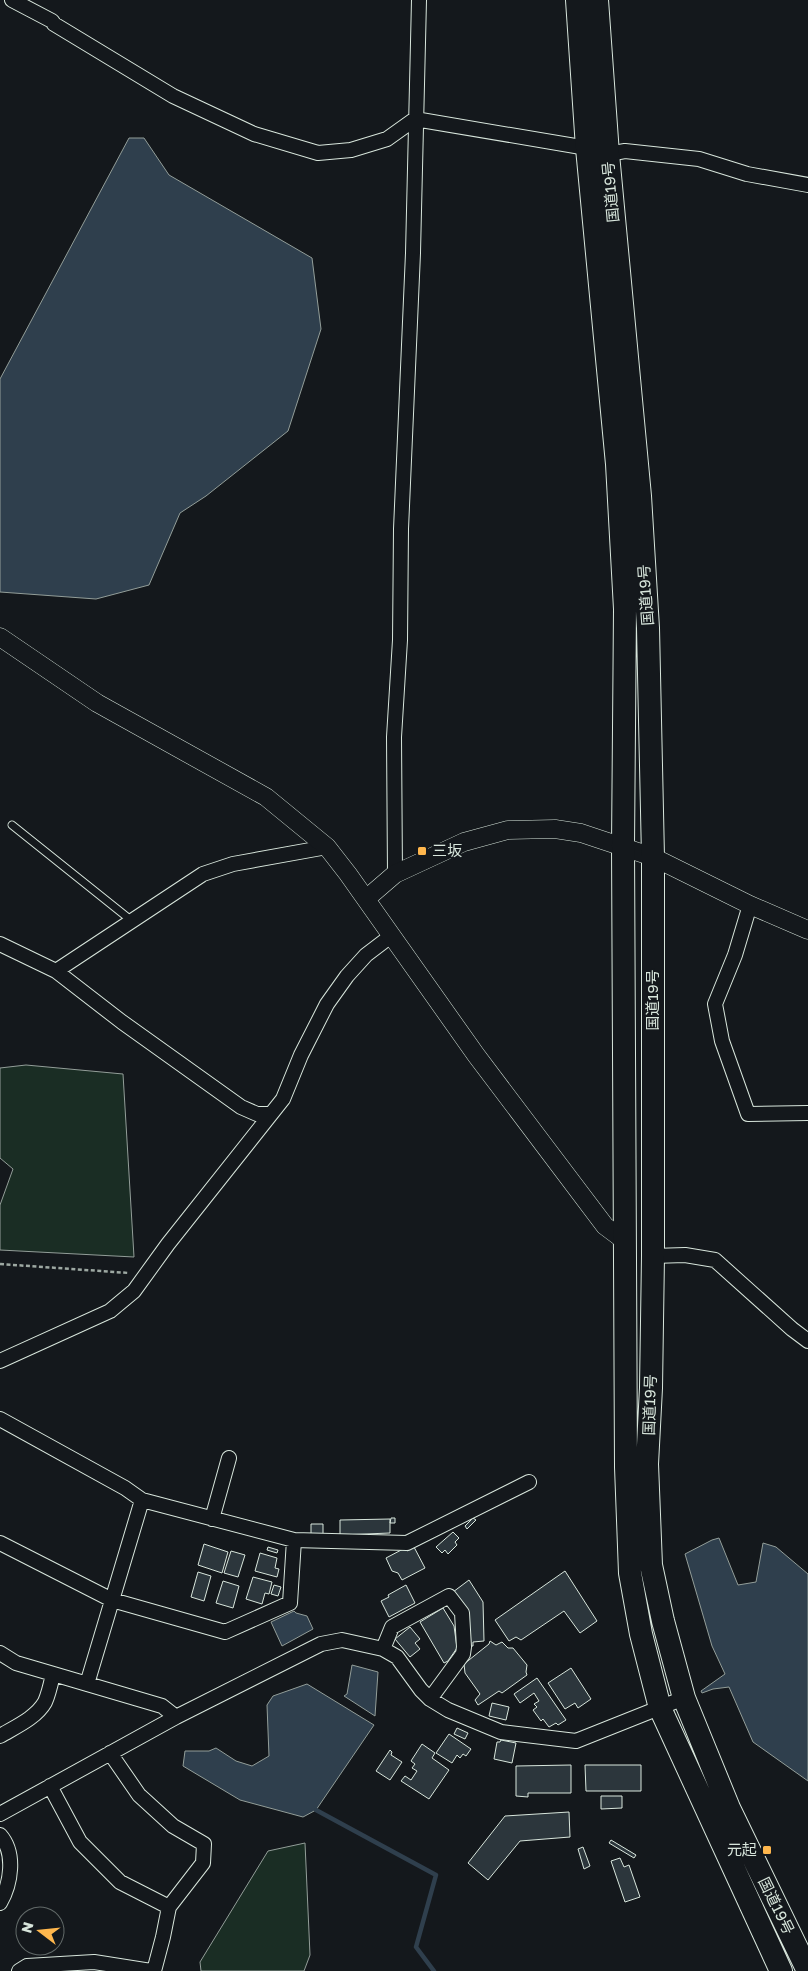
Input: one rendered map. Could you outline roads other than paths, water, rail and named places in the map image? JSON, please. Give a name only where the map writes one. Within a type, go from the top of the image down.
[{"type":"highway","name":"国道19号","points":[[577,0],[640,496],[648,628],[653,857],[653,1256],[651,1388],[647,1464],[651,1565],[662,1621],[684,1698],[729,1808],[808,1971]]},
{"type":"highway","name":"国道19号","points":[[597,0],[597,151],[625,609],[623,846],[627,1535],[635,1605],[660,1708],[781,1971]]},
{"type":"street","points":[[12,0],[52,21],[173,96],[254,134],[318,153],[350,150],[387,139],[415,119],[597,151],[625,151],[699,159],[747,174],[808,185]]},
{"type":"street","points":[[395,874],[394,737],[400,640],[402,529],[413,253],[419,0]]},
{"type":"street","points":[[0,637],[97,703],[266,797],[327,848],[366,899],[476,1056],[605,1226],[625,1241]]},
{"type":"street","points":[[366,899],[395,874],[464,842],[508,830],[555,829],[580,833],[653,857],[808,930]]},
{"type":"street","points":[[56,971],[203,874],[233,864],[327,848]]},
{"type":"street","points":[[750,904],[735,955],[716,1004],[722,1041],[748,1114],[808,1113]]},
{"type":"street","points":[[0,1361],[110,1311],[134,1291],[145,1274],[283,1099],[301,1055],[327,1004],[347,976],[366,955],[391,936]]},
{"type":"street","points":[[0,944],[56,971],[122,1022],[241,1107],[257,1114],[271,1114]]},
{"type":"street","points":[[653,1256],[685,1255],[716,1260],[792,1329],[808,1341]]},
{"type":"street","points":[[0,1419],[125,1488],[142,1500],[294,1540],[407,1543],[529,1482]]},
{"type":"street","points":[[212,1519],[229,1458]]},
{"type":"street","points":[[87,1684],[142,1500]]},
{"type":"street","points":[[0,1543],[112,1600],[225,1632],[290,1603],[294,1540]]},
{"type":"street","points":[[382,1648],[392,1627],[449,1596],[462,1613],[463,1654],[430,1699]]},
{"type":"street","points":[[0,1814],[176,1717],[321,1644],[342,1640],[382,1648],[397,1657],[421,1690],[430,1699],[448,1710],[501,1732],[576,1741],[684,1698]]},
{"type":"street","points":[[0,1653],[16,1663],[162,1706],[176,1717]]},
{"type":"street","points":[[0,1736],[39,1711],[45,1701],[54,1674]]},
{"type":"street","points":[[19,1971],[27,1966],[94,1962],[152,1971],[164,1937],[169,1907],[203,1863],[204,1844],[173,1826],[138,1795],[110,1753]]},
{"type":"street","points":[[50,1786],[80,1842],[120,1882],[169,1907]]},
{"type":"street","points":[[0,1835],[3,1838],[11,1862],[10,1877],[0,1903]]},
{"type":"lane","points":[[12,826],[132,921]]},
{"type":"water","points":[[129,138],[144,138],[169,175],[312,258],[321,329],[288,431],[206,496],[180,513],[149,585],[96,599],[0,592],[0,379]]},
{"type":"water","points":[[719,1538],[738,1585],[756,1582],[763,1543],[776,1547],[808,1574],[808,1781],[753,1742],[729,1687],[713,1689],[702,1693],[701,1691],[725,1674],[712,1646],[685,1554]]},
{"type":"water","points":[[294,1611],[307,1616],[313,1629],[282,1646],[271,1622]]},
{"type":"water","points":[[352,1665],[378,1672],[375,1716],[344,1696],[347,1694]]},
{"type":"water","points":[[307,1684],[374,1725],[316,1810],[303,1817],[240,1800],[183,1766],[185,1751],[209,1751],[216,1748],[236,1761],[252,1766],[269,1756],[267,1705],[273,1696]]},
{"type":"waterway","points":[[316,1810],[436,1875],[416,1947],[434,1971]]},
{"type":"place","name":"三坂","points":[[422,851]]},
{"type":"place","name":"元起","points":[[767,1850]]}]
